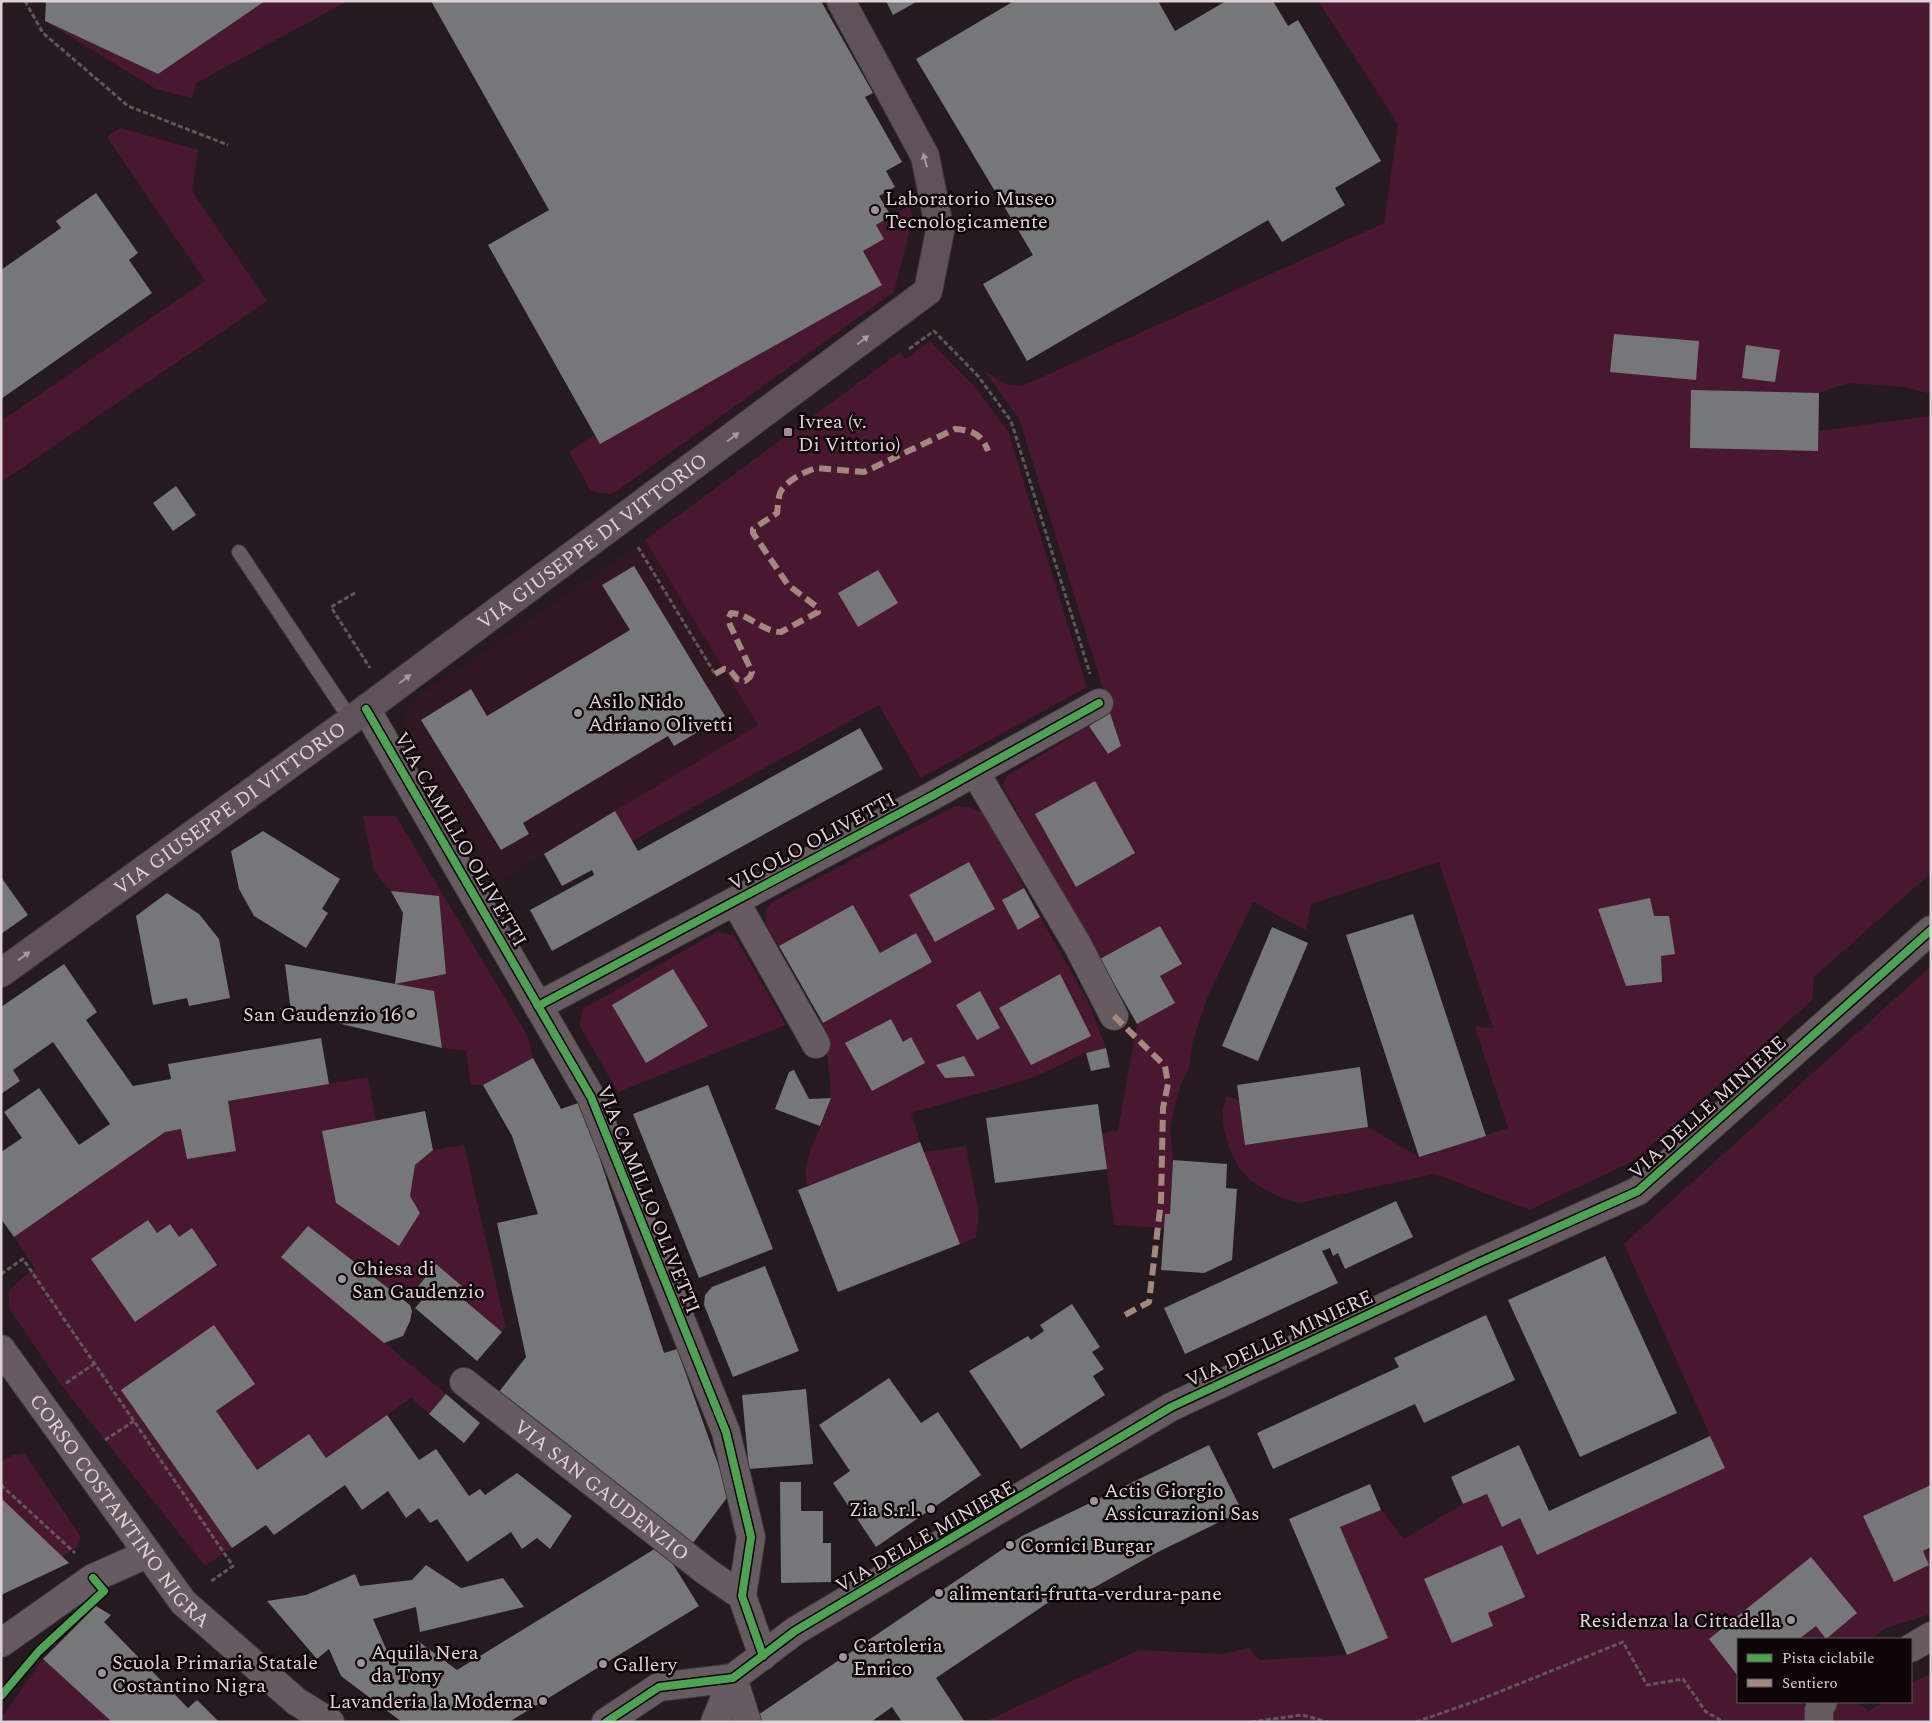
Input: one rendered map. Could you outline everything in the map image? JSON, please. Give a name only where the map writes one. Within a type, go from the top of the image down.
[{"type":"main road","name":"VIA GIUSEPPE DI VITTORIO","points":[[1,973],[368,707],[928,291],[940,231],[925,156],[841,1]]},
{"type":"street","name":"VICOLO OLIVETTI","points":[[538,1006],[975,772],[1099,703]]},
{"type":"street","name":"VIA CAMILLO OLIVETTI","points":[[368,707],[591,1097],[726,1432],[751,1538],[742,1596],[763,1656]]},
{"type":"street","points":[[975,772],[1078,946],[1114,1016]]},
{"type":"street","name":"VICOLO OLIVETTI","points":[[735,901],[816,1044]]},
{"type":"street","name":"VIA DELLE MINIERE","points":[[606,1722],[659,1687],[733,1678],[795,1631],[1171,1407],[1478,1263],[1638,1192],[1931,930]]},
{"type":"street","name":"CORSO COSTANTINO NIGRA","points":[[1,1349],[183,1602],[303,1712],[330,1722]]},
{"type":"street","name":"VIA SAN GAUDENZIO","points":[[464,1382],[707,1572],[742,1596]]},
{"type":"street","points":[[1,1643],[93,1578],[148,1554]]},
{"type":"street","points":[[1912,1647],[1931,1636]]},
{"type":"street","points":[[715,1722],[733,1678]]},
{"type":"street","points":[[733,1678],[747,1722]]},
{"type":"street","points":[[1819,1722],[1819,1710],[1822,1703]]},
{"type":"lane","points":[[238,552],[368,707]]},
{"type":"path","points":[[25,1],[43,33],[128,106],[228,145]]},
{"type":"path","points":[[889,321],[908,349],[934,331],[978,376],[1011,421],[1099,703]]},
{"type":"path","points":[[621,520],[715,674]]},
{"type":"path","points":[[355,593],[331,607],[368,707]]},
{"type":"path","points":[[1,1274],[23,1259],[233,1566],[183,1602]]},
{"type":"path","points":[[1,1485],[73,1551],[93,1578]]},
{"type":"path","points":[[1416,1722],[1479,1700],[1623,1642],[1647,1686],[1683,1679],[1706,1712],[1724,1722]]},
{"type":"path","points":[[1252,1722],[1302,1715],[1328,1722]]},
{"type":"shaded area","points":[[265,1],[348,1],[196,83],[192,98],[156,89],[45,21],[158,74]]},
{"type":"shaded area","points":[[1318,1],[1931,1],[1931,394],[1905,387],[1848,383],[1819,393],[1819,431],[1931,416],[1931,873],[1814,977],[1812,1000],[1635,1160],[1530,1210],[1435,1174],[1299,1203],[1277,1196],[1251,1181],[1238,1167],[1228,1145],[1223,1124],[1223,1109],[1227,1096],[1239,1100],[1246,1145],[1368,1127],[1419,1157],[1508,1128],[1475,1027],[1493,1028],[1439,862],[1311,904],[1306,930],[1253,902],[1207,998],[1193,1040],[1189,1068],[1180,1086],[1170,1126],[1173,1160],[1170,1214],[1165,1214],[1164,1228],[1114,1225],[1102,1133],[1118,1130],[1137,1024],[1174,1003],[1160,976],[1182,964],[1160,926],[1100,959],[1002,785],[1008,775],[1089,726],[1107,754],[1121,746],[1019,418],[984,371],[1006,384],[1022,386],[1384,223],[1398,124]]},
{"type":"shaded area","points":[[120,128],[198,150],[192,191],[267,301],[1,482],[1,421],[205,281],[107,137]]},
{"type":"shaded area","points":[[910,206],[912,218],[894,292],[618,490],[610,494],[591,491],[569,452],[863,251],[884,239],[876,225]]},
{"type":"shaded area","points":[[930,341],[974,386],[1008,431],[1087,687],[921,778],[879,705],[632,841],[615,811],[758,725],[645,540],[900,352],[905,359]]},
{"type":"shaded area","name":"Asilo Nido Adriano Olivetti","points":[[645,540],[758,725],[497,883],[403,729],[406,708],[412,701]]},
{"type":"shaded area","points":[[955,806],[973,808],[981,811],[988,817],[1024,888],[1089,1003],[1106,1048],[1086,1053],[1032,1078],[911,1113],[920,1142],[807,1186],[807,1164],[827,1110],[831,1093],[823,1023],[932,961],[916,933],[880,953],[853,905],[779,946],[766,925],[766,909],[772,902]]},
{"type":"shaded area","points":[[363,816],[396,816],[528,1037],[533,1058],[483,1085],[471,1085],[466,1051],[442,1048],[434,992],[395,984],[446,974],[439,896],[391,891],[374,871]]},
{"type":"shaded area","points":[[716,932],[734,935],[786,1025],[618,1092],[579,1025],[583,1009]]},
{"type":"shaded area","points":[[1931,966],[1931,1614],[1886,1628],[1872,1638],[1737,1638],[1737,1703],[1803,1703],[1806,1722],[984,1722],[1139,1650],[1222,1654],[1249,1648],[1259,1660],[1347,1655],[1387,1638],[1340,1527],[1381,1510],[1404,1539],[1463,1504],[1487,1494],[1502,1526],[1520,1518],[1537,1554],[1725,1468],[1624,1244]]},
{"type":"shaded area","points":[[368,1077],[376,1121],[322,1131],[336,1203],[399,1245],[420,1213],[410,1196],[415,1165],[433,1150],[464,1145],[506,1327],[502,1332],[464,1300],[470,1293],[436,1265],[406,1301],[308,1226],[281,1257],[446,1394],[429,1414],[411,1398],[326,1458],[309,1434],[257,1470],[216,1411],[255,1384],[214,1326],[121,1390],[232,1548],[205,1566],[58,1381],[9,1308],[9,1290],[35,1268],[14,1237],[165,1132],[181,1129],[236,1151],[228,1101]]},
{"type":"shaded area","points":[[966,1146],[979,1214],[976,1238],[960,1244],[923,1152]]},
{"type":"shaded area","points":[[24,1453],[81,1537],[77,1547],[63,1557],[1,1498],[1,1462],[13,1455]]},
{"type":"shaded area","points":[[43,1659],[112,1722],[6,1722],[2,1717]]},
{"type":"shaded area","points":[[1931,1673],[1931,1722],[1827,1722],[1836,1703],[1857,1703],[1869,1711],[1881,1703],[1912,1703],[1912,1683]]},
{"type":"building","points":[[46,1],[265,1],[158,74],[45,21]]},
{"type":"building","points":[[431,1],[821,1],[873,93],[865,97],[902,162],[886,171],[895,187],[879,196],[891,216],[876,225],[884,239],[863,251],[882,285],[600,444],[488,245],[549,210]]},
{"type":"building","points":[[886,1],[918,1],[893,15]]},
{"type":"building","points":[[1014,1],[1158,1],[1175,31],[1226,1],[1273,1],[1288,26],[1298,20],[1381,161],[1335,188],[1345,205],[1282,242],[1268,220],[1027,361],[983,284],[1033,255],[916,59]]},
{"type":"building","points":[[96,193],[138,253],[129,260],[152,293],[1,399],[1,270],[61,228],[56,221]]},
{"type":"building","points":[[1614,334],[1699,341],[1696,380],[1610,372]]},
{"type":"building","points":[[1746,345],[1780,350],[1775,382],[1742,378]]},
{"type":"building","points":[[1691,390],[1819,393],[1818,451],[1690,448]]},
{"type":"building","points":[[176,486],[196,515],[173,531],[153,503]]},
{"type":"building","points":[[634,566],[725,716],[674,746],[668,736],[523,823],[529,834],[501,850],[421,720],[471,689],[487,716],[630,630],[602,585]]},
{"type":"building","points":[[878,570],[898,603],[858,627],[838,593]]},
{"type":"building","points":[[1110,713],[1121,746],[1108,754],[1089,726]]},
{"type":"building","points":[[860,728],[883,769],[552,951],[530,910],[594,875],[592,870],[562,886],[544,854],[615,811],[638,851]]},
{"type":"building","points":[[1095,781],[1135,853],[1076,887],[1035,814]]},
{"type":"building","points":[[263,831],[340,879],[322,909],[328,913],[306,948],[254,916],[239,889],[231,851]]},
{"type":"building","points":[[969,862],[995,909],[935,942],[909,895]]},
{"type":"building","points":[[1,877],[28,915],[1,934]]},
{"type":"building","points":[[1024,888],[1040,917],[1018,930],[1002,900]]},
{"type":"building","points":[[391,891],[439,896],[446,974],[395,984],[403,913]]},
{"type":"building","points":[[167,893],[199,914],[219,939],[230,998],[189,1006],[187,998],[153,1005],[136,916]]},
{"type":"building","points":[[1650,898],[1654,916],[1669,916],[1675,954],[1661,956],[1662,982],[1626,986],[1598,909]]},
{"type":"building","points":[[853,905],[880,953],[916,933],[932,962],[823,1023],[779,946]]},
{"type":"building","points":[[1413,914],[1486,1136],[1419,1157],[1346,935]]},
{"type":"building","points":[[1160,926],[1182,964],[1160,976],[1175,1003],[1137,1024],[1100,959]]},
{"type":"building","points":[[1272,927],[1308,943],[1258,1061],[1222,1046]]},
{"type":"building","points":[[64,964],[97,1012],[86,1020],[133,1086],[171,1079],[168,1064],[321,1038],[329,1084],[228,1101],[236,1151],[187,1159],[181,1129],[165,1132],[14,1237],[1,1219],[1,1152],[22,1138],[4,1112],[39,1088],[79,1145],[110,1124],[53,1042],[13,1070],[20,1081],[1,1094],[1,1007]]},
{"type":"building","points":[[285,964],[434,991],[442,1048],[291,1012]]},
{"type":"building","points":[[673,969],[708,1026],[646,1063],[612,1005]]},
{"type":"building","points":[[1060,974],[1091,1036],[1031,1065],[999,1008]]},
{"type":"building","points":[[980,991],[1000,1028],[977,1040],[956,1005]]},
{"type":"building","points":[[891,1019],[903,1042],[911,1037],[925,1063],[872,1091],[845,1043]]},
{"type":"building","points":[[1106,1048],[1110,1067],[1091,1071],[1086,1053]]},
{"type":"building","points":[[964,1056],[975,1076],[945,1078],[936,1065]]},
{"type":"building","points":[[533,1058],[561,1109],[581,1102],[664,1353],[677,1349],[729,1495],[690,1547],[495,1397],[526,1357],[497,1223],[538,1214],[512,1136],[483,1085]]},
{"type":"building","points":[[1360,1067],[1368,1127],[1245,1145],[1237,1085]]},
{"type":"building","points":[[794,1070],[809,1099],[831,1098],[820,1126],[775,1109],[789,1072]]},
{"type":"building","points":[[708,1085],[773,1249],[699,1278],[633,1114]]},
{"type":"building","points":[[1098,1104],[1107,1169],[995,1183],[986,1118]]},
{"type":"building","points":[[425,1111],[433,1150],[415,1165],[410,1196],[420,1213],[399,1246],[336,1203],[322,1131]]},
{"type":"building","points":[[920,1142],[960,1244],[838,1292],[798,1190]]},
{"type":"building","points":[[1173,1160],[1227,1164],[1226,1188],[1237,1189],[1232,1260],[1204,1273],[1161,1270],[1165,1214],[1170,1214]]},
{"type":"building","points":[[1396,1201],[1413,1237],[1345,1269],[1338,1253],[1333,1256],[1330,1248],[1322,1251],[1338,1283],[1185,1354],[1164,1308]]},
{"type":"building","points":[[148,1220],[157,1233],[170,1224],[179,1237],[192,1228],[217,1265],[135,1322],[91,1259]]},
{"type":"building","name":"Chiesa di San Gaudenzio","points":[[308,1226],[410,1305],[412,1311],[410,1321],[403,1336],[384,1343],[281,1257]]},
{"type":"building","points":[[1605,1256],[1677,1413],[1580,1457],[1508,1300]]},
{"type":"building","points":[[436,1264],[470,1293],[464,1300],[502,1332],[477,1361],[415,1308],[422,1300],[413,1293]]},
{"type":"building","points":[[765,1266],[799,1351],[733,1377],[704,1305],[705,1295],[712,1287]]},
{"type":"building","points":[[1072,1304],[1100,1347],[1092,1352],[1104,1369],[1093,1376],[1105,1395],[1021,1449],[969,1371],[1028,1336],[1031,1340],[1044,1331],[1040,1325]]},
{"type":"building","points":[[1486,1315],[1515,1380],[1424,1423],[1415,1404],[1273,1469],[1257,1433],[1399,1367],[1394,1358]]},
{"type":"building","points":[[214,1325],[255,1384],[216,1411],[257,1470],[309,1434],[326,1458],[387,1415],[419,1460],[436,1449],[469,1496],[480,1489],[485,1495],[517,1473],[572,1516],[550,1549],[537,1538],[522,1549],[511,1532],[467,1562],[437,1519],[430,1523],[419,1508],[406,1518],[388,1491],[362,1510],[345,1485],[274,1535],[266,1525],[232,1548],[121,1390]]},
{"type":"building","points":[[889,1378],[921,1423],[938,1412],[981,1475],[876,1547],[833,1483],[850,1471],[819,1425]]},
{"type":"building","points":[[806,1389],[813,1464],[749,1469],[742,1395]]},
{"type":"building","points":[[446,1394],[480,1423],[464,1443],[429,1414]]},
{"type":"building","points":[[1710,1436],[1725,1468],[1537,1555],[1520,1518],[1502,1527],[1487,1494],[1463,1504],[1451,1477],[1519,1445],[1549,1511]]},
{"type":"building","points":[[1209,1445],[1242,1511],[1156,1553],[1070,1601],[1066,1591],[936,1678],[965,1722],[902,1722],[892,1707],[871,1722],[759,1722],[758,1715],[1022,1536]]},
{"type":"building","points":[[780,1482],[801,1482],[801,1511],[823,1511],[823,1543],[831,1543],[831,1582],[781,1583]]},
{"type":"building","points":[[1370,1484],[1381,1510],[1340,1527],[1388,1638],[1347,1655],[1289,1519]]},
{"type":"building","points":[[1931,1485],[1931,1547],[1923,1551],[1929,1565],[1894,1582],[1863,1516]]},
{"type":"building","points":[[1,1498],[69,1563],[1,1595]]},
{"type":"building","points":[[661,1545],[699,1606],[509,1722],[402,1722],[341,1676],[329,1649],[317,1659],[267,1601],[306,1595],[355,1574],[360,1586],[412,1580],[426,1565],[461,1588],[503,1578],[524,1607],[420,1632],[416,1607],[373,1619],[390,1658],[418,1641],[457,1670]]},
{"type":"building","points":[[1502,1545],[1525,1597],[1488,1613],[1493,1626],[1452,1643],[1424,1579]]},
{"type":"building","name":"Residenza la Cittadella","points":[[1811,1557],[1857,1613],[1827,1638],[1816,1626],[1800,1638],[1737,1638],[1737,1675],[1709,1639]]},
{"type":"building","name":"Scuola Primaria Statale Costantino Nigra","points":[[96,1606],[111,1615],[104,1622],[188,1708],[197,1700],[219,1722],[112,1722],[43,1659]]},
{"type":"marked path","points":[[715,674],[724,669],[730,670],[737,679],[745,681],[752,672],[730,625],[728,619],[731,613],[744,616],[768,629],[781,632],[818,612],[817,607],[788,585],[753,533],[753,529],[777,513],[780,493],[786,485],[802,474],[817,468],[864,472],[955,429],[966,430],[976,434],[986,445],[988,451]]},
{"type":"marked path","points":[[1114,1016],[1165,1066],[1168,1084],[1163,1108],[1161,1201],[1149,1302],[1121,1317]]},
{"type":"cycle path","points":[[538,1006],[932,796],[1099,703]]},
{"type":"cycle path","points":[[366,709],[591,1097],[726,1432],[751,1537],[742,1596],[763,1656]]},
{"type":"cycle path","points":[[606,1722],[659,1687],[733,1678],[795,1631],[1171,1407],[1478,1263],[1638,1191],[1931,930]]},
{"type":"cycle path","points":[[1,1696],[39,1651],[104,1591],[93,1578]]},
{"type":"place","name":"Laboratorio Museo Tecnologicamente","points":[[875,210]]},
{"type":"place","name":"Ivrea (v. Di Vittorio)","points":[[788,432]]},
{"type":"place","name":"Asilo Nido Adriano Olivetti","points":[[578,713]]},
{"type":"place","name":"San Gaudenzio 16","points":[[411,1014]]},
{"type":"place","name":"Chiesa di San Gaudenzio","points":[[342,1279]]},
{"type":"place","name":"Actis Giorgio Assicurazioni Sas","points":[[1094,1501]]},
{"type":"place","name":"Zia S.r.l.","points":[[931,1509]]},
{"type":"place","name":"Cornici Burgar","points":[[1010,1545]]},
{"type":"place","name":"alimentari-frutta-verdura-pane","points":[[939,1593]]},
{"type":"place","name":"Residenza la Cittadella","points":[[1791,1620]]},
{"type":"place","name":"Cartoleria Enrico","points":[[843,1657]]},
{"type":"place","name":"Aquila Nera da Tony","points":[[361,1663]]},
{"type":"place","name":"Gallery","points":[[603,1664]]},
{"type":"place","name":"Scuola Primaria Statale Costantino Nigra","points":[[102,1673]]},
{"type":"place","name":"Lavanderia la Moderna","points":[[543,1701]]}]
